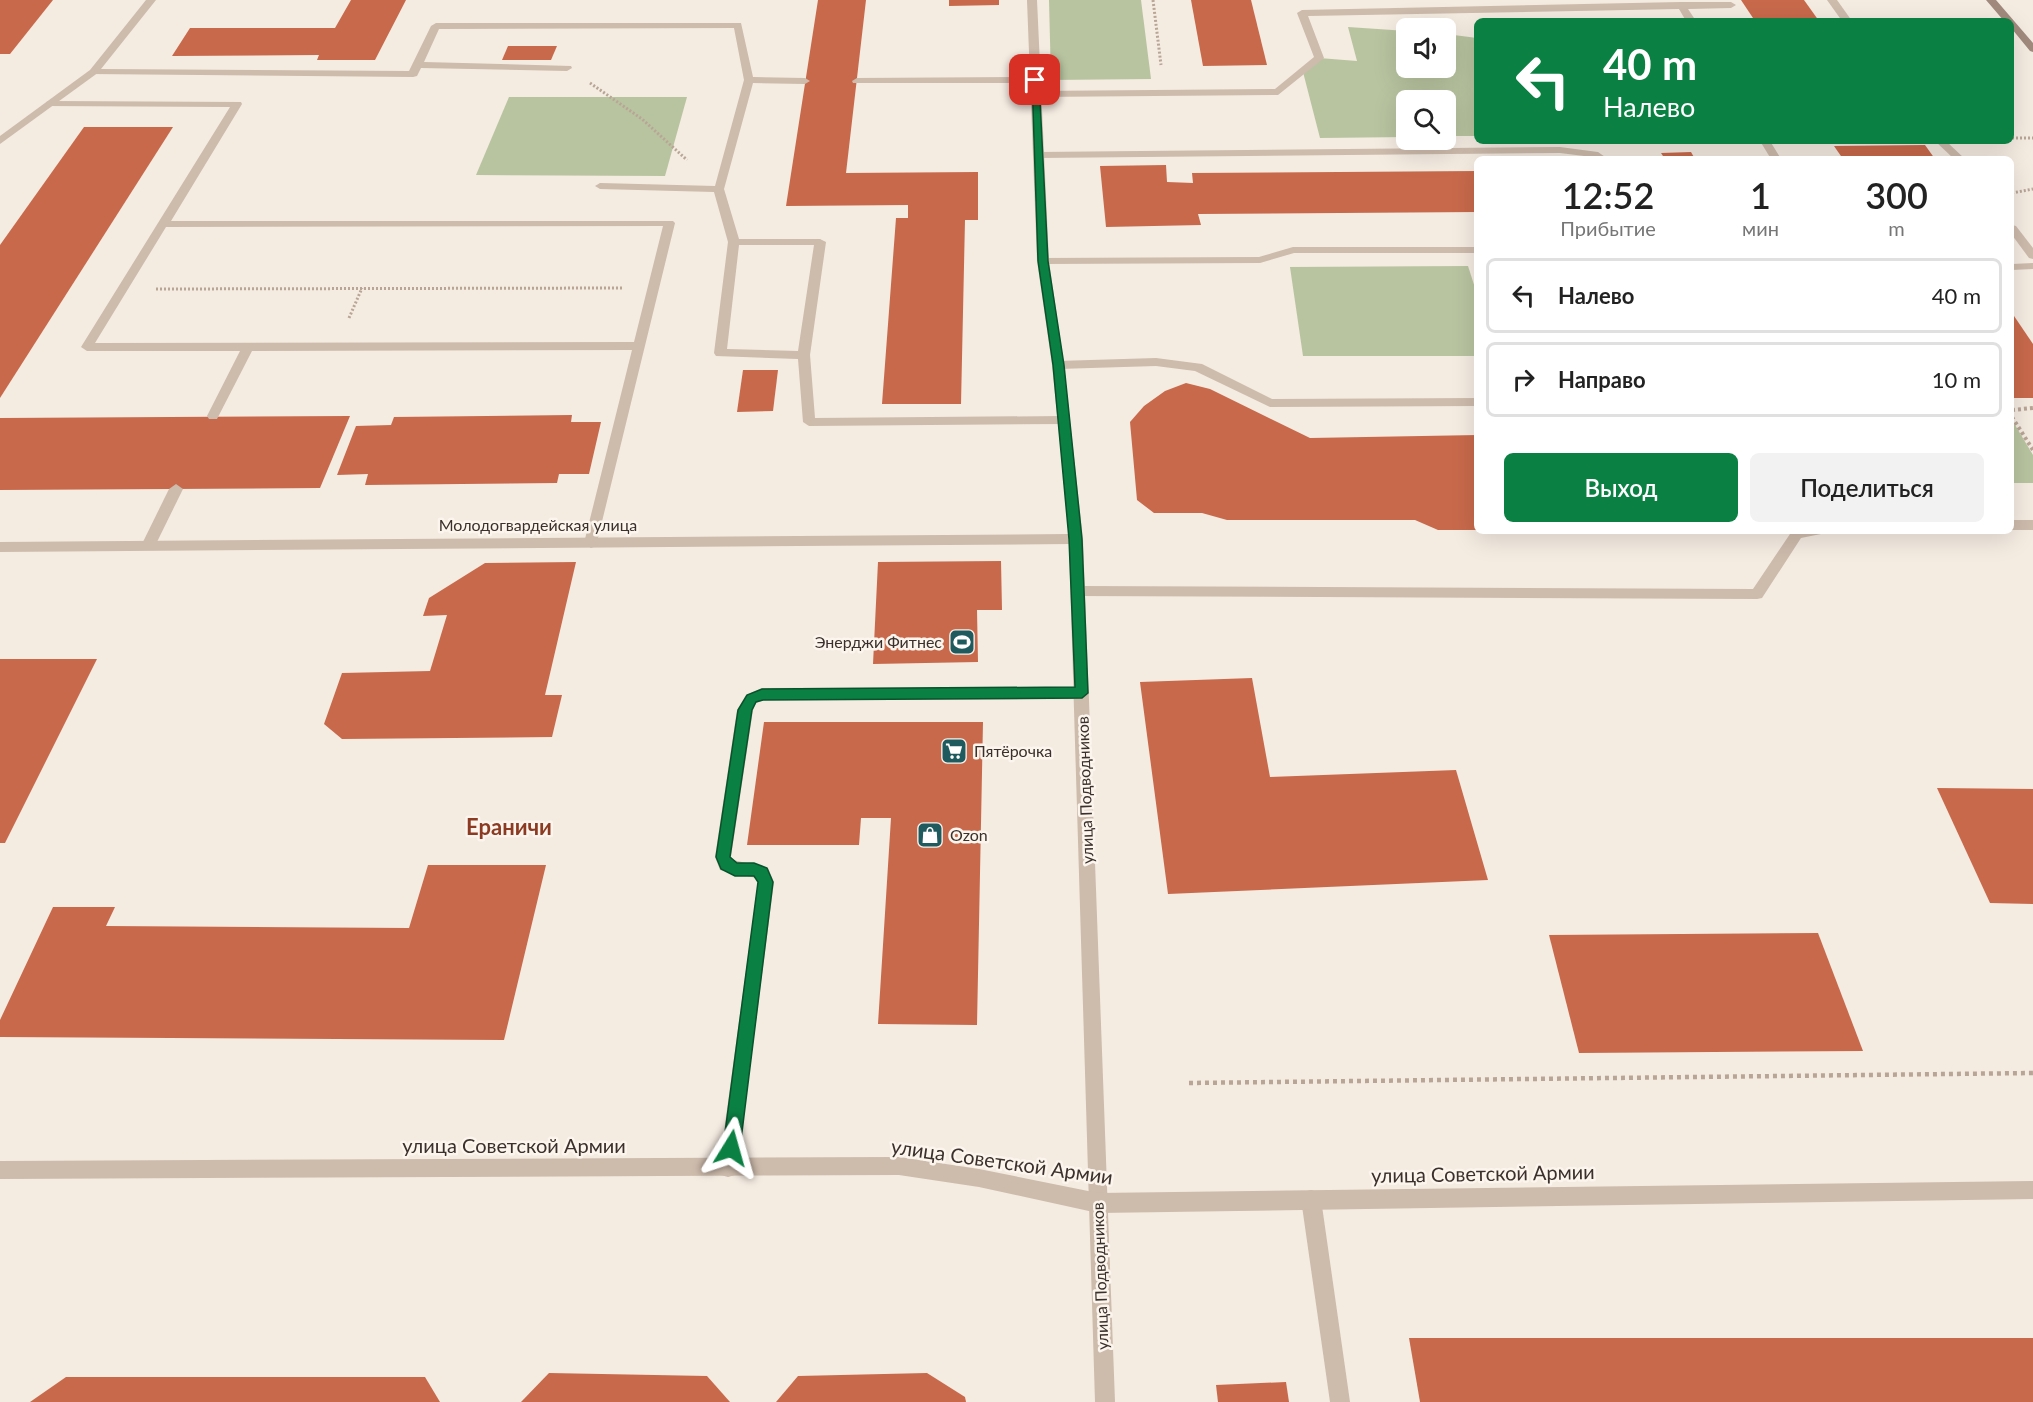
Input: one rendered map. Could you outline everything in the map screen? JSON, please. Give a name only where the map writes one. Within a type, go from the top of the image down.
[{"type":"main road","points":[[1991,0],[2007,18]]},
{"type":"main road","points":[[2014,27],[2033,49]]},
{"type":"street","points":[[0,141],[94,72],[152,0]]},
{"type":"street","name":"улица Подводников","points":[[1032,0],[1043,261],[1058,365],[1076,539],[1105,1402]]},
{"type":"street","points":[[1832,0],[1845,18]]},
{"type":"street","points":[[1681,5],[1689,18]]},
{"type":"street","points":[[857,81],[1165,93],[1278,92],[1319,58],[1302,13],[1731,5]]},
{"type":"street","points":[[94,72],[413,74],[436,26],[738,25],[749,80],[719,189],[734,242],[720,353],[804,356]]},
{"type":"street","points":[[418,65],[567,68]]},
{"type":"street","points":[[749,80],[805,81]]},
{"type":"street","points":[[50,105],[237,104],[87,348],[639,346]]},
{"type":"street","points":[[1943,144],[1957,156]]},
{"type":"street","points":[[1038,154],[1560,150],[1598,156]]},
{"type":"street","points":[[600,186],[719,189]]},
{"type":"street","points":[[164,224],[669,223],[591,543]]},
{"type":"street","points":[[2014,231],[2033,256]]},
{"type":"street","points":[[734,242],[820,242],[804,356],[808,422],[1063,420]]},
{"type":"street","points":[[1043,261],[1260,260],[1293,250],[1474,250]]},
{"type":"street","points":[[2022,266],[2033,280]]},
{"type":"street","points":[[213,416],[248,347]]},
{"type":"street","points":[[1058,365],[1156,362],[1198,367],[1270,403],[1474,402]]},
{"type":"street","points":[[148,546],[176,489]]},
{"type":"street","points":[[2014,525],[2033,525]]},
{"type":"street","points":[[1078,591],[1757,594],[1797,534]]},
{"type":"street","name":"Молодогвардейская улица","points":[[0,547],[1076,539]]},
{"type":"street","points":[[728,1168],[766,882],[762,873],[754,869],[735,869],[726,865],[723,857],[745,710],[751,699],[762,694],[1082,693]]},
{"type":"street","name":"улица Советской Армии","points":[[0,1170],[899,1166],[979,1178],[1098,1203],[2033,1190]]},
{"type":"street","points":[[1311,1199],[1340,1402]]},
{"type":"path","points":[[1153,0],[1165,93]]},
{"type":"path","points":[[567,68],[642,118],[719,189]]},
{"type":"path","points":[[2014,138],[2033,138]]},
{"type":"path","points":[[2014,193],[2033,189]]},
{"type":"path","points":[[124,289],[654,288]]},
{"type":"path","points":[[2014,410],[2033,408]]},
{"type":"path","points":[[2014,420],[2033,450]]},
{"type":"path","points":[[1189,1083],[2033,1073]]},
{"type":"green space","points":[[1049,0],[1141,0],[1151,79],[1051,80]]},
{"type":"green space","points":[[1348,27],[1396,30],[1396,78],[1456,78],[1456,35],[1474,38],[1474,136],[1456,136],[1456,90],[1396,90],[1396,137],[1320,138],[1303,72],[1319,58],[1357,61]]},
{"type":"green space","points":[[509,97],[687,97],[665,176],[476,175]]},
{"type":"green space","points":[[1468,266],[1474,285],[1474,356],[1303,356],[1290,267]]},
{"type":"green space","points":[[2014,423],[2033,455],[2033,483],[2014,483]]},
{"type":"building","points":[[0,0],[53,0],[10,54],[0,54]]},
{"type":"building","points":[[351,0],[406,0],[375,60],[317,60],[319,55],[172,56],[190,28],[335,28]]},
{"type":"building","points":[[818,0],[866,0],[846,173],[978,172],[978,220],[965,220],[961,404],[882,404],[896,218],[908,218],[908,205],[786,206]]},
{"type":"building","points":[[949,0],[999,0],[999,5],[949,6]]},
{"type":"building","points":[[1191,0],[1251,0],[1267,65],[1203,66]]},
{"type":"building","points":[[1741,0],[1804,0],[1817,18],[1753,18]]},
{"type":"building","points":[[508,46],[557,46],[551,60],[502,60]]},
{"type":"building","points":[[84,127],[173,127],[0,398],[0,245]]},
{"type":"building","points":[[1925,145],[1933,156],[1841,156],[1834,146]]},
{"type":"building","points":[[1691,152],[1693,156],[1663,156],[1661,153]]},
{"type":"building","points":[[1166,165],[1167,182],[1193,183],[1192,173],[1474,171],[1474,212],[1198,214],[1201,225],[1106,227],[1100,166]]},
{"type":"building","points":[[2014,316],[2033,344],[2033,398],[2014,398]]},
{"type":"building","points":[[743,370],[778,370],[773,411],[737,412]]},
{"type":"building","points":[[1186,383],[1210,389],[1310,438],[1474,435],[1474,530],[1438,530],[1415,520],[1227,520],[1202,513],[1154,513],[1137,500],[1130,422],[1144,406],[1165,391]]},
{"type":"building","points":[[572,415],[571,422],[601,422],[589,474],[559,474],[557,483],[365,485],[368,474],[337,475],[356,426],[391,425],[394,417]]},
{"type":"building","points":[[350,416],[320,488],[0,490],[0,418]]},
{"type":"building","points":[[1001,561],[1002,610],[977,610],[978,662],[873,664],[878,562]]},
{"type":"building","points":[[576,562],[545,695],[562,695],[552,737],[342,739],[324,724],[342,673],[430,671],[447,615],[423,616],[429,598],[485,563]]},
{"type":"building","points":[[0,659],[97,659],[5,843],[0,843]]},
{"type":"building","points":[[1252,678],[1270,777],[1456,770],[1488,880],[1168,894],[1140,682]]},
{"type":"building","points":[[764,722],[983,722],[977,1025],[878,1024],[891,818],[861,818],[859,845],[747,845]]},
{"type":"building","points":[[1937,788],[2033,789],[2033,904],[1990,903]]},
{"type":"building","points":[[428,865],[546,865],[504,1040],[0,1037],[0,1020],[53,907],[115,907],[106,926],[409,928]]},
{"type":"building","points":[[1818,933],[1863,1051],[1579,1053],[1549,935]]},
{"type":"building","points":[[1409,1338],[2033,1338],[2033,1402],[1420,1402]]},
{"type":"building","points":[[549,1373],[707,1376],[730,1402],[521,1402]]},
{"type":"building","points":[[927,1373],[965,1397],[966,1402],[776,1402],[798,1376]]},
{"type":"building","points":[[66,1377],[425,1377],[440,1402],[30,1402]]},
{"type":"building","points":[[1286,1382],[1289,1402],[1218,1402],[1216,1385]]},
{"type":"place","name":"Энерджи Фитнес","points":[[962,642]]},
{"type":"place","name":"Пятёрочка","points":[[954,751]]},
{"type":"place","name":"Ozon","points":[[930,835]]},
{"type":"district","name":"Ераничи","points":[[509,827]]},
{"type":"route","points":[[731,1148],[766,882],[762,873],[754,869],[735,869],[726,865],[723,857],[745,710],[751,699],[762,694],[1082,693],[1076,539],[1058,365],[1043,261],[1035,80]]}]
